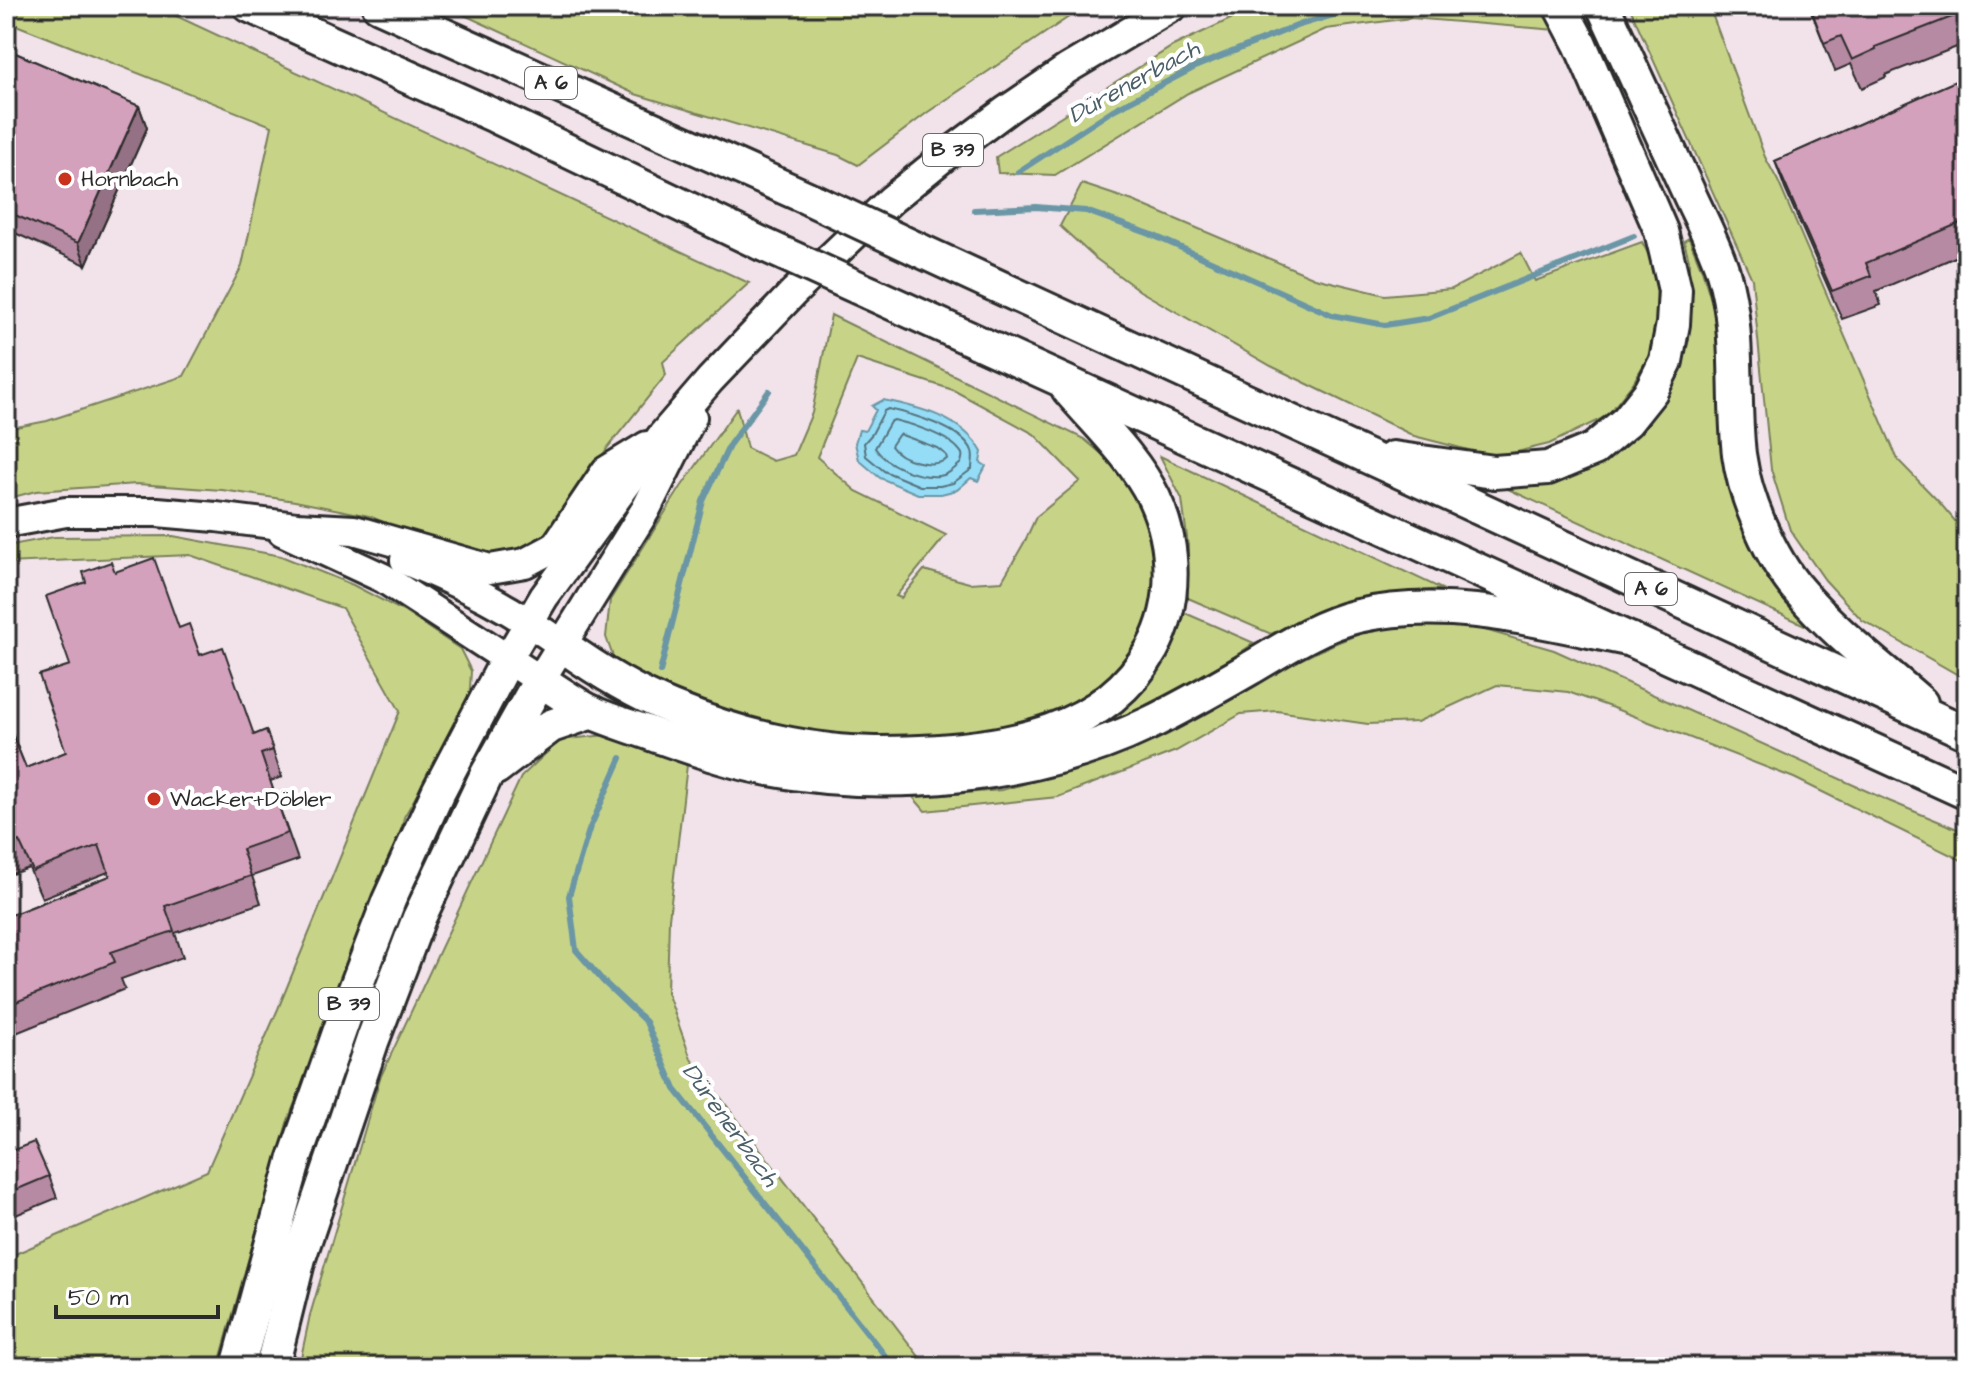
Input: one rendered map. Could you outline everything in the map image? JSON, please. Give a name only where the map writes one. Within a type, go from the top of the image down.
[{"type":"highway","name":"A 6","points":[[250,6],[495,116],[762,244],[1967,793]]},
{"type":"highway","name":"A 6","points":[[379,6],[1126,343],[1956,728]]},
{"type":"highway","points":[[1358,453],[1494,472],[1548,468],[1594,449],[1627,421],[1651,391],[1666,361],[1675,290],[1661,231],[1580,44],[1560,6]]},
{"type":"highway","points":[[1603,6],[1723,273],[1730,303],[1739,452],[1745,485],[1779,563],[1799,591],[1833,625],[1956,728]]},
{"type":"highway","points":[[562,645],[634,691],[674,709],[768,739],[830,750],[891,753],[993,746],[1036,736],[1076,721],[1113,698],[1142,668],[1156,641],[1169,599],[1169,550],[1164,524],[1139,473],[1061,380]]},
{"type":"highway","points":[[540,680],[592,712],[720,757],[764,768],[830,777],[891,780],[997,771],[1094,745],[1145,725],[1207,694],[1282,649],[1356,616],[1404,608],[1448,607],[1508,614],[1632,640]]},
{"type":"highway","name":"B 39","points":[[238,1367],[294,1161],[347,1010],[389,900],[438,792],[507,660]]},
{"type":"highway","name":"B 39","points":[[272,1367],[299,1258],[373,1039],[419,918],[487,774],[540,680]]},
{"type":"highway","points":[[487,774],[551,726],[592,712]]},
{"type":"main road","name":"B 39","points":[[507,660],[544,597],[661,437],[710,380],[836,251],[892,199],[1007,110],[1067,69],[1173,6]]},
{"type":"main road","name":"B 39","points":[[540,680],[646,509],[710,380]]},
{"type":"main road","points":[[6,523],[66,512],[157,512],[354,530],[490,569],[525,563],[555,547],[606,471],[661,437]]},
{"type":"main road","points":[[264,523],[383,578],[540,680]]},
{"type":"main road","points":[[297,527],[383,551],[462,584],[529,621],[562,645]]},
{"type":"green space","points":[[6,6],[155,6],[749,283],[663,362],[666,375],[538,541],[497,557],[466,556],[369,516],[222,490],[137,484],[36,491],[6,499],[6,429],[47,421],[184,376],[242,266],[272,126],[6,21]]},
{"type":"green space","points":[[445,6],[1085,6],[928,112],[858,165],[838,155],[635,94]]},
{"type":"green space","points":[[1258,6],[1546,6],[1557,30],[1411,18],[1326,29],[1188,93],[1055,175],[998,173],[996,157],[1173,46]]},
{"type":"green space","points":[[1629,6],[1709,6],[1765,157],[1898,460],[1967,535],[1967,680],[1862,620],[1825,580],[1790,530],[1771,469],[1752,279]]},
{"type":"green space","points":[[1082,184],[1133,201],[1315,278],[1385,295],[1452,289],[1521,253],[1535,281],[1642,242],[1656,269],[1657,318],[1648,357],[1633,383],[1607,416],[1549,444],[1496,457],[1414,436],[1271,366],[1140,291],[1095,258],[1060,226]]},
{"type":"green space","points":[[1689,238],[1714,310],[1729,459],[1820,632],[1497,484],[1540,484],[1578,474],[1632,436],[1660,408],[1677,378],[1689,340],[1689,260],[1684,241]]},
{"type":"green space","points":[[831,315],[1084,439],[1123,472],[1147,515],[1156,556],[1152,602],[1139,638],[1108,680],[1055,714],[994,732],[927,741],[820,736],[736,715],[640,678],[616,665],[606,637],[610,600],[681,487],[737,408],[747,448],[773,461],[794,455],[812,413]],"holes":[[[857,359],[953,390],[1034,434],[1080,481],[1036,517],[1002,581],[969,583],[924,570],[901,598],[896,596],[946,535],[856,491],[817,457]]]},
{"type":"green space","points":[[1160,456],[1442,589],[1370,595],[1324,609],[1271,634],[1188,598],[1188,545],[1182,499]]},
{"type":"green space","points":[[173,536],[281,556],[353,585],[403,611],[460,649],[471,671],[470,689],[464,713],[404,817],[399,840],[287,1123],[218,1367],[6,1367],[6,1258],[207,1171],[278,1009],[400,711],[342,608],[190,555],[6,563],[6,546],[54,537]]},
{"type":"green space","points":[[1185,613],[1254,643],[1192,686],[1136,716],[1062,742],[1139,689],[1177,634]]},
{"type":"green space","points":[[1464,624],[1554,650],[1967,833],[1967,863],[1794,778],[1613,708],[1568,692],[1497,685],[1417,722],[1368,724],[1277,711],[1241,714],[1176,751],[1058,797],[925,811],[913,797],[1002,790],[1091,765],[1211,707],[1274,672],[1380,626]]},
{"type":"green space","points":[[606,735],[687,765],[669,919],[667,992],[691,1059],[927,1367],[299,1367],[310,1315],[380,1078],[521,777],[560,740]]},
{"type":"water","points":[[883,400],[939,416],[964,431],[982,452],[980,462],[986,466],[978,481],[971,478],[957,490],[941,494],[918,494],[880,478],[859,460],[855,443],[859,430],[865,431],[876,410],[872,406]]},
{"type":"building","points":[[1810,6],[1967,6],[1967,11],[1875,47],[1852,60],[1841,36],[1824,43]]},
{"type":"building","name":"Hornbach","points":[[6,49],[139,106],[78,243],[6,211]]},
{"type":"building","points":[[1967,76],[1967,220],[1866,263],[1871,276],[1832,291],[1775,161]]},
{"type":"building","points":[[154,558],[179,628],[189,624],[200,655],[223,647],[254,735],[266,730],[273,750],[261,754],[288,833],[242,849],[251,876],[165,906],[174,931],[111,952],[115,962],[6,1006],[6,917],[110,876],[99,845],[33,871],[19,841],[6,846],[6,719],[26,768],[66,752],[39,675],[70,665],[46,596],[86,582],[83,572],[111,562],[115,572]]},
{"type":"building","points":[[34,1142],[49,1176],[6,1194],[6,1153]]},
{"type":"waterway","name":"Dürenerbach","points":[[1018,172],[1113,110],[1197,66],[1299,25],[1364,6]]},
{"type":"waterway","points":[[974,210],[1036,207],[1086,211],[1150,234],[1332,315],[1385,325],[1429,318],[1634,236]]},
{"type":"waterway","name":"Dürenerbach","points":[[660,672],[703,501],[730,444],[769,391]]},
{"type":"waterway","name":"Dürenerbach","points":[[621,758],[589,830],[569,896],[576,950],[646,1022],[675,1089],[894,1367]]},
{"type":"place","name":"Hornbach","points":[[65,179]]},
{"type":"place","name":"Wacker+Döbler","points":[[154,799]]}]
